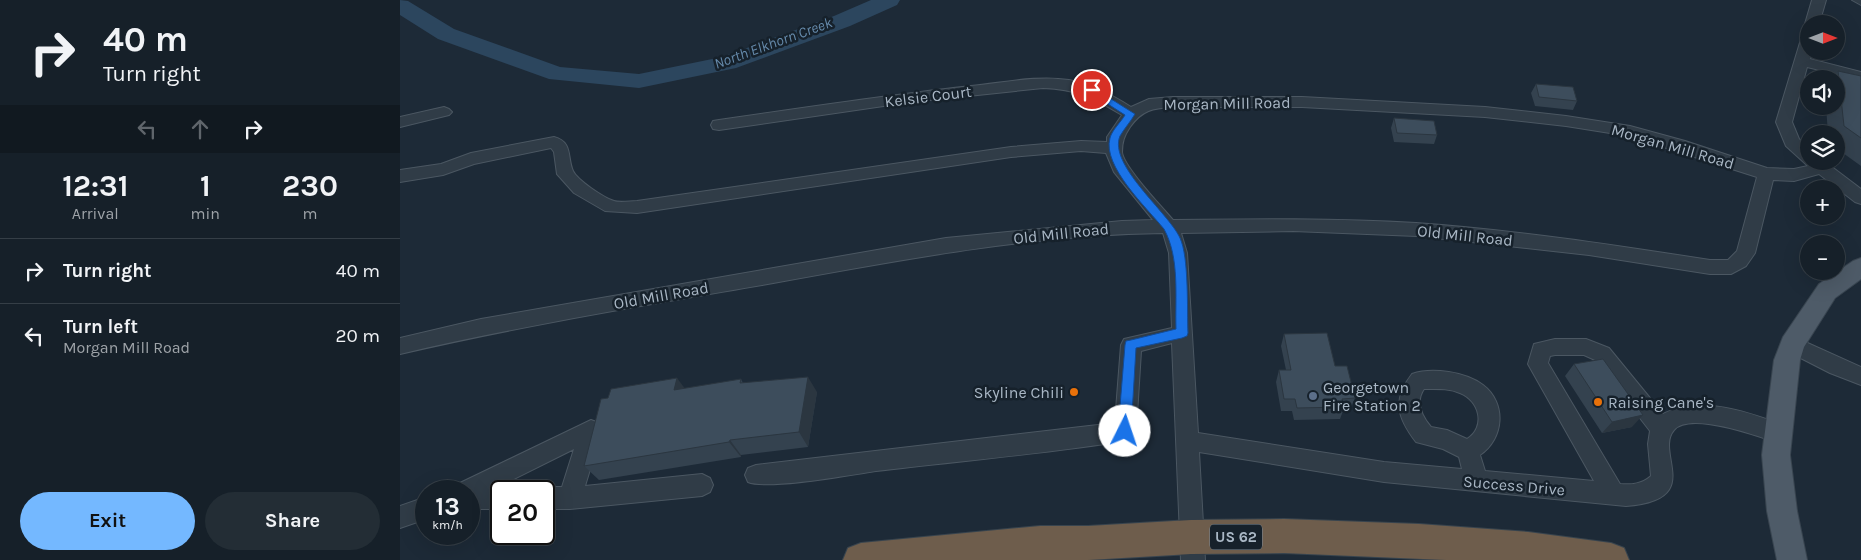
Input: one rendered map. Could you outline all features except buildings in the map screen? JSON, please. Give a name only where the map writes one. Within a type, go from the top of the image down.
[{"type":"highway","name":"US 62","points":[[861,560],[1040,544],[1192,548],[1304,537],[1419,541],[1528,549],[1611,560]]},
{"type":"main road","points":[[1792,560],[1782,511],[1776,456],[1786,368],[1792,344],[1827,291],[1861,267]]},
{"type":"street","points":[[1815,15],[1819,0]]},
{"type":"street","points":[[1800,149],[1792,142],[1784,122],[1801,61],[1861,76]]},
{"type":"street","name":"Kelsie Court","points":[[719,125],[911,97],[1066,83],[1092,90],[1131,114]]},
{"type":"street","name":"Morgan Mill Road","points":[[1131,114],[1149,104],[1173,102],[1302,102],[1485,112],[1566,121],[1630,131],[1766,174],[1794,175],[1802,170]]},
{"type":"street","points":[[400,122],[444,112]]},
{"type":"street","points":[[1131,114],[1115,137],[1114,148],[1120,168],[1168,226],[1175,240],[1178,252],[1192,548]]},
{"type":"street","points":[[400,176],[443,169],[471,159],[554,142],[562,150],[565,174],[580,188],[611,207],[637,207],[1011,152],[1081,146],[1114,148]]},
{"type":"street","points":[[1825,170],[1861,198]]},
{"type":"street","name":"Old Mill Road","points":[[400,346],[481,327],[946,246],[1122,227],[1293,224],[1416,230],[1589,248],[1710,268],[1728,267],[1740,261],[1746,253],[1766,174]]},
{"type":"street","points":[[756,475],[1067,441],[1125,431],[1131,345],[1182,333]]},
{"type":"street","points":[[1792,344],[1837,367],[1861,376]]},
{"type":"street","points":[[1614,494],[1538,364],[1542,350],[1555,347],[1586,347],[1602,354],[1662,429],[1673,417],[1687,414],[1743,421],[1778,433]]},
{"type":"street","name":"Success Drive","points":[[1188,441],[1384,472],[1614,494],[1643,494],[1654,489],[1662,480],[1660,447],[1660,433],[1662,429]]},
{"type":"street","points":[[480,485],[591,430],[570,498]]},
{"type":"street","points":[[1468,451],[1476,481]]},
{"type":"street","points":[[555,498],[702,485]]},
{"type":"street","points":[[400,517],[415,512]]},
{"type":"waterway","name":"North Elkhorn Creek","points":[[400,6],[446,34],[557,74],[639,81],[728,63],[842,21],[889,0]]},
{"type":"place","name":"Skyline Chili","points":[[1074,392]]},
{"type":"place","name":"Georgetown Fire Station 2","points":[[1313,396]]},
{"type":"place","name":"Raising Cane's","points":[[1598,402]]},
{"type":"route","points":[[1092,90],[1131,114],[1115,137],[1114,153],[1120,168],[1168,226],[1175,240],[1178,252],[1182,333],[1131,345],[1125,431]]}]
